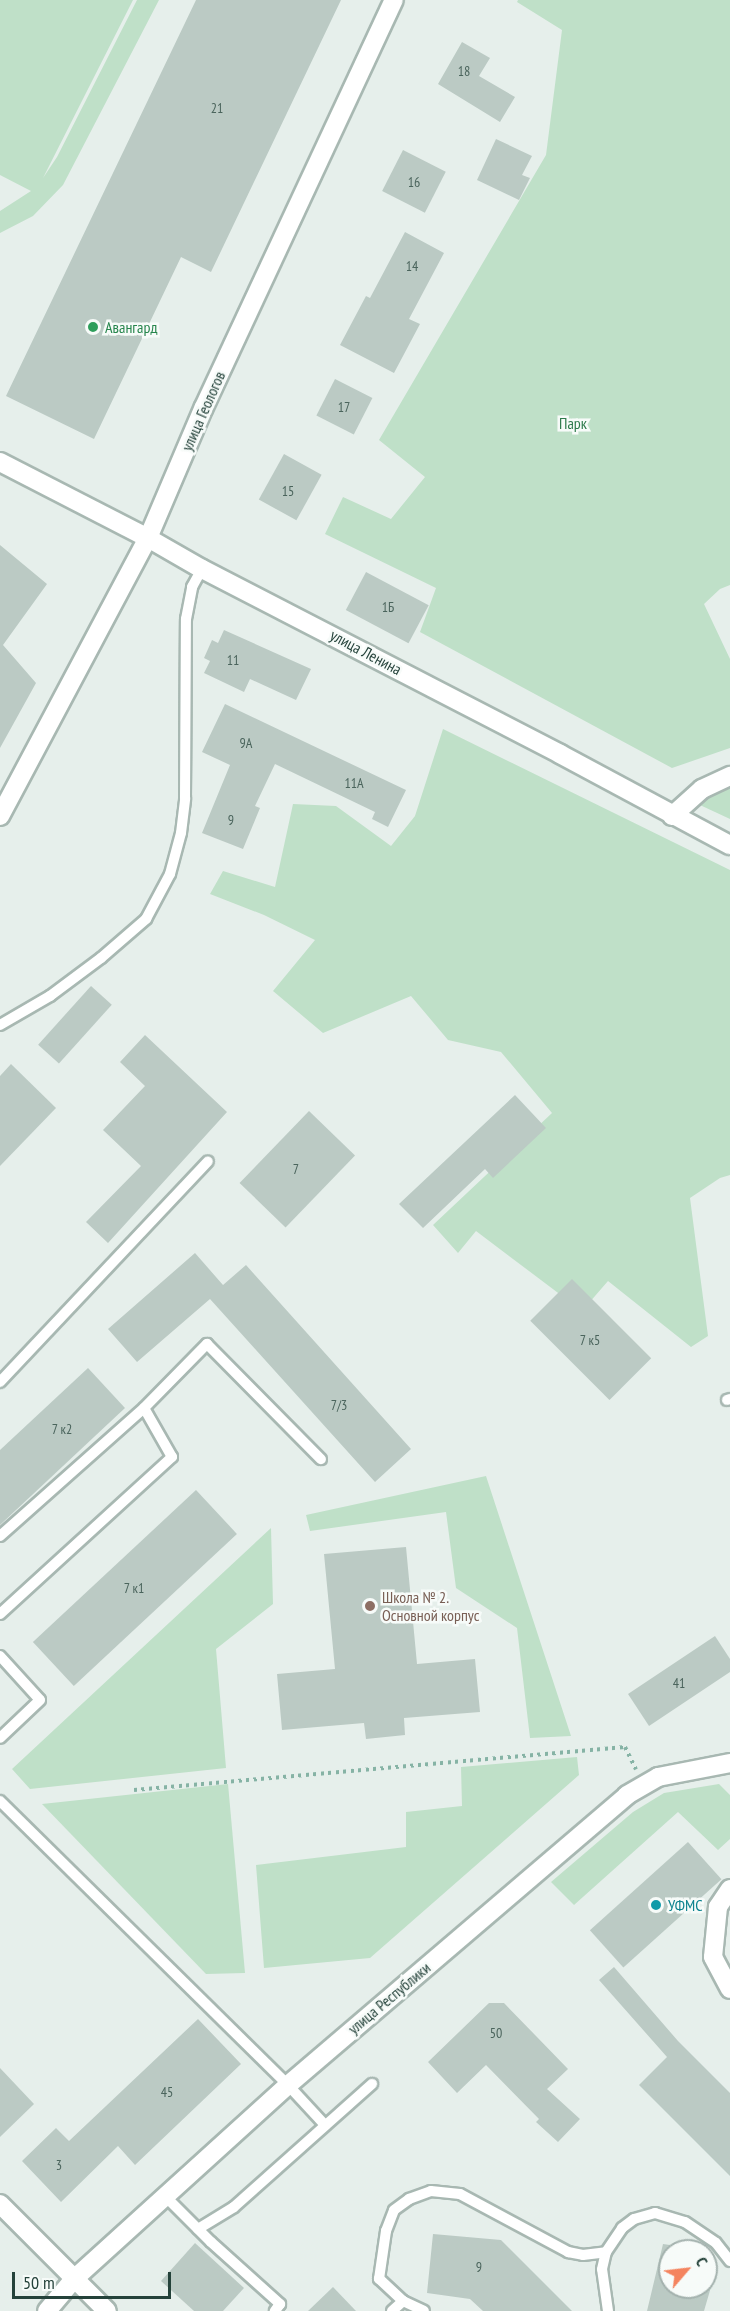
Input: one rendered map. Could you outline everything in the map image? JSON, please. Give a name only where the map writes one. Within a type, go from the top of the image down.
[{"type":"street","name":"улица Геологов","points":[[0,816],[148,538],[204,407],[394,0]]},
{"type":"street","name":"улица Ленина","points":[[0,462],[730,845]]},
{"type":"street","points":[[672,816],[702,789],[730,776]]},
{"type":"street","name":"улица Республики","points":[[47,2311],[74,2279],[288,2085],[642,1784],[658,1777],[730,1763]]},
{"type":"street","points":[[730,1889],[718,1907],[713,1957],[730,1989]]},
{"type":"street","points":[[0,2204],[106,2311]]},
{"type":"lane","points":[[0,1025],[50,996],[101,958],[146,919],[170,874],[185,798],[186,619],[192,587],[202,569]]},
{"type":"lane","points":[[0,1382],[91,1289],[208,1161]]},
{"type":"lane","points":[[0,1536],[144,1408],[207,1344],[321,1459]]},
{"type":"lane","points":[[0,1614],[172,1457],[144,1408]]},
{"type":"lane","points":[[0,1656],[40,1701],[0,1738]]},
{"type":"lane","points":[[0,1801],[288,2085],[325,2125]]},
{"type":"lane","points":[[198,2229],[234,2207],[372,2084]]},
{"type":"lane","points":[[424,2311],[403,2301],[379,2279],[386,2231],[393,2210],[409,2199],[430,2191],[460,2194],[568,2252],[583,2254],[606,2252]]},
{"type":"lane","points":[[164,2195],[280,2304],[275,2311]]},
{"type":"lane","points":[[608,2311],[602,2269],[606,2252],[622,2228],[634,2219],[655,2213],[685,2222],[716,2243],[730,2261]]},
{"type":"lane","points":[[392,2311],[403,2301]]},
{"type":"path","points":[[134,1790],[625,1747],[642,1784]]},
{"type":"green space","points":[[0,0],[133,0],[43,178],[57,157],[137,0],[159,0],[63,185],[33,216],[0,233],[0,211],[31,191],[0,175]]},
{"type":"green space","name":"Парк","points":[[518,0],[730,0],[730,585],[720,589],[704,604],[730,659],[730,748],[672,768],[420,632],[436,588],[325,534],[343,497],[391,519],[425,477],[379,440],[546,155],[562,30],[517,2]]},
{"type":"green space","points":[[443,729],[730,870],[730,1175],[720,1178],[690,1198],[708,1336],[691,1347],[608,1281],[582,1311],[476,1231],[458,1253],[433,1225],[552,1113],[501,1052],[448,1040],[411,996],[323,1033],[273,991],[315,940],[264,915],[210,894],[223,871],[275,887],[293,804],[336,806],[391,846],[415,816]]},
{"type":"green space","points":[[730,785],[730,819],[687,799]]},
{"type":"green space","points":[[486,1476],[571,1736],[530,1738],[517,1628],[456,1588],[446,1512],[310,1531],[306,1515]]},
{"type":"green space","points":[[271,1528],[273,1604],[216,1649],[226,1768],[30,1789],[12,1769]]},
{"type":"green space","points":[[577,1757],[579,1775],[370,1958],[264,1968],[256,1865],[406,1847],[406,1812],[462,1806],[461,1767]]},
{"type":"green space","points":[[228,1784],[245,1973],[206,1974],[42,1804]]},
{"type":"green space","points":[[719,1784],[730,1795],[730,1839],[718,1850],[678,1812],[574,1905],[551,1882],[633,1812],[664,1793]]},
{"type":"building","points":[[196,0],[341,0],[211,272],[181,257],[94,439],[6,396]]},
{"type":"building","points":[[462,42],[490,58],[479,76],[515,97],[500,122],[438,84]]},
{"type":"building","points":[[496,139],[532,156],[522,175],[530,178],[519,200],[477,180]]},
{"type":"building","points":[[403,150],[446,172],[425,213],[382,191]]},
{"type":"building","points":[[405,232],[444,253],[409,319],[420,324],[394,373],[340,345],[366,296],[370,298]]},
{"type":"building","points":[[335,379],[372,398],[354,435],[316,416]]},
{"type":"building","points":[[284,454],[322,475],[296,520],[259,499]]},
{"type":"building","points":[[0,545],[47,584],[3,645],[36,683],[0,748]]},
{"type":"building","points":[[366,572],[429,605],[409,643],[346,610]]},
{"type":"building","points":[[224,630],[311,669],[296,700],[250,679],[244,692],[204,673],[210,661],[204,658],[212,640],[218,643]]},
{"type":"building","points":[[225,704],[406,790],[388,827],[372,819],[375,812],[275,764],[255,806],[260,808],[243,849],[202,833],[230,765],[202,752]]},
{"type":"building","points":[[91,986],[112,1005],[59,1063],[38,1045]]},
{"type":"building","points":[[145,1035],[227,1112],[108,1243],[86,1222],[141,1166],[103,1130],[145,1086],[120,1062]]},
{"type":"building","points":[[11,1064],[56,1108],[0,1166],[0,1076]]},
{"type":"building","points":[[515,1095],[546,1128],[493,1178],[485,1169],[423,1228],[399,1204]]},
{"type":"building","points":[[309,1111],[355,1155],[286,1227],[240,1183]]},
{"type":"building","points":[[195,1253],[223,1285],[246,1265],[411,1449],[375,1482],[210,1299],[137,1362],[108,1329]]},
{"type":"building","points":[[572,1279],[651,1358],[609,1400],[530,1321]]},
{"type":"building","points":[[88,1368],[125,1408],[0,1525],[0,1450]]},
{"type":"building","points":[[196,1490],[237,1534],[74,1686],[33,1642]]},
{"type":"building","name":"Школа № 2. Основной корпус","points":[[406,1547],[417,1664],[475,1659],[480,1712],[404,1718],[405,1735],[366,1739],[364,1723],[282,1730],[277,1674],[335,1669],[324,1554]]},
{"type":"building","points":[[715,1636],[730,1659],[730,1672],[649,1726],[628,1694]]},
{"type":"building","name":"УФМС","points":[[688,1842],[721,1879],[623,1967],[590,1930]]},
{"type":"building","points":[[614,1967],[678,2041],[730,2093],[730,2176],[639,2085],[667,2057],[599,1980]]},
{"type":"building","points":[[489,2003],[504,2003],[568,2069],[547,2089],[580,2119],[558,2142],[536,2122],[539,2119],[486,2065],[457,2093],[428,2062]]},
{"type":"building","points":[[198,2019],[241,2064],[135,2165],[118,2146],[61,2202],[22,2161],[56,2128],[69,2141]]},
{"type":"building","points":[[0,2068],[34,2104],[0,2137]]},
{"type":"building","points":[[433,2234],[501,2240],[572,2311],[483,2311],[470,2299],[427,2293]]},
{"type":"building","points":[[195,2243],[244,2288],[223,2311],[194,2311],[161,2281]]},
{"type":"building","points":[[658,2265],[658,2299],[708,2299],[704,2311],[647,2311]]},
{"type":"building","points":[[333,2287],[356,2311],[308,2311]]},
{"type":"place","name":"Авангард","points":[[93,327]]},
{"type":"place","name":"Школа № 2. Основной корпус","points":[[370,1606]]},
{"type":"place","name":"УФМС","points":[[656,1905]]}]
